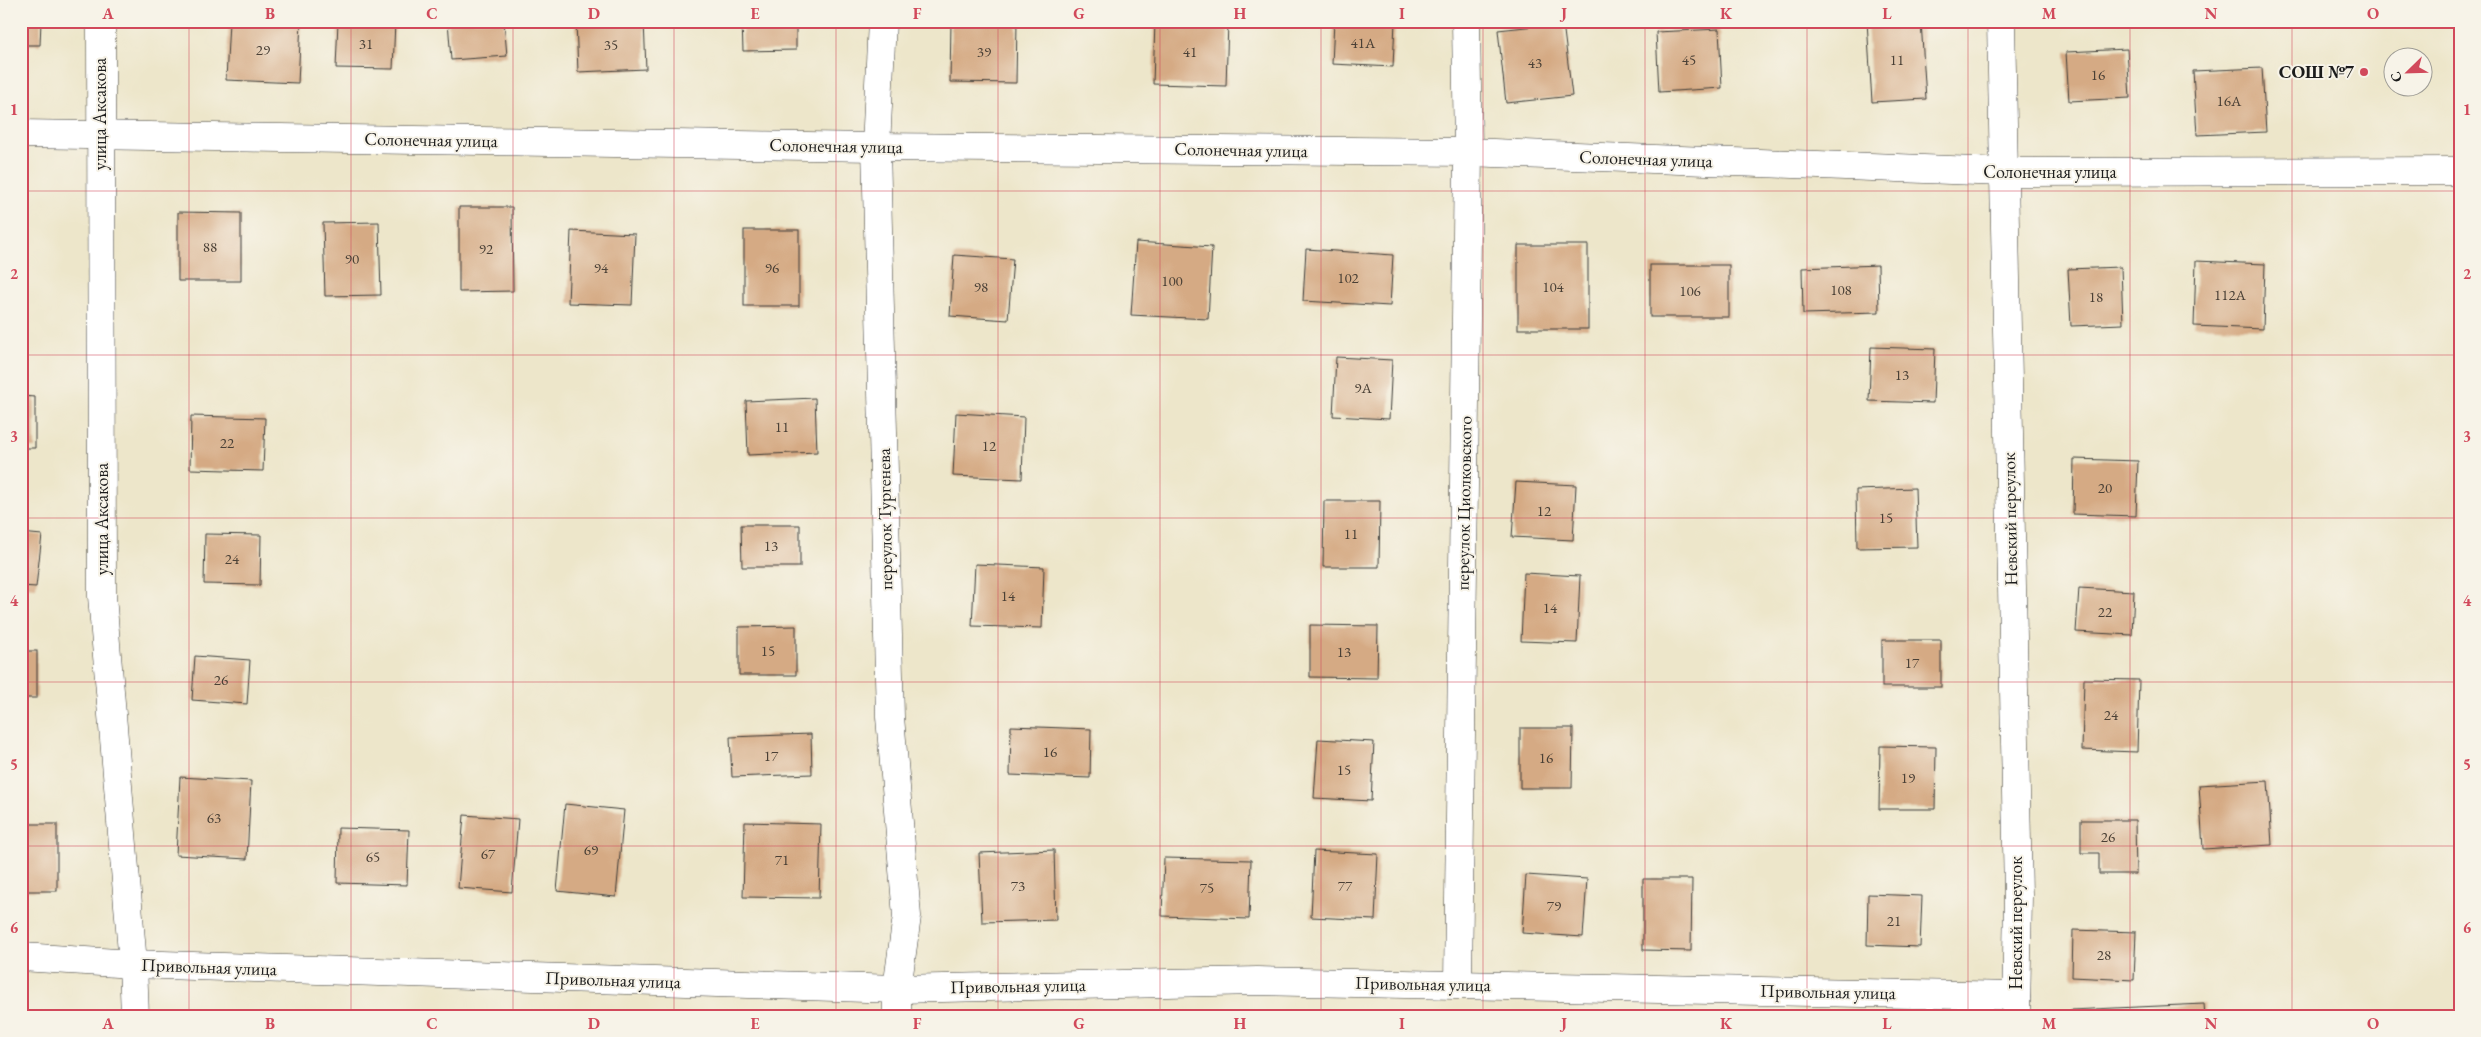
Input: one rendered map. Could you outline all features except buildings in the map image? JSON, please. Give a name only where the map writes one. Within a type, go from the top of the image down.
[{"type":"street","name":"улица Аксакова","points":[[101,21],[102,596],[133,964],[135,1016]]},
{"type":"street","name":"переулок Тургенева","points":[[882,21],[876,147],[890,717],[907,916],[897,989],[897,1016]]},
{"type":"street","name":"переулок Циолковского","points":[[1458,984],[1468,152],[1466,21]]},
{"type":"street","name":"Невский переулок","points":[[2001,21],[2002,172],[2018,895],[2016,1006]]},
{"type":"street","name":"Солонечная улица","points":[[21,134],[876,147],[1468,152],[2002,172],[2460,171]]},
{"type":"street","name":"Привольная улица","points":[[21,957],[133,964],[897,989],[1257,981],[1458,984],[2016,1006]]},
{"type":"place","name":"СОШ №7","points":[[2364,72]]}]
